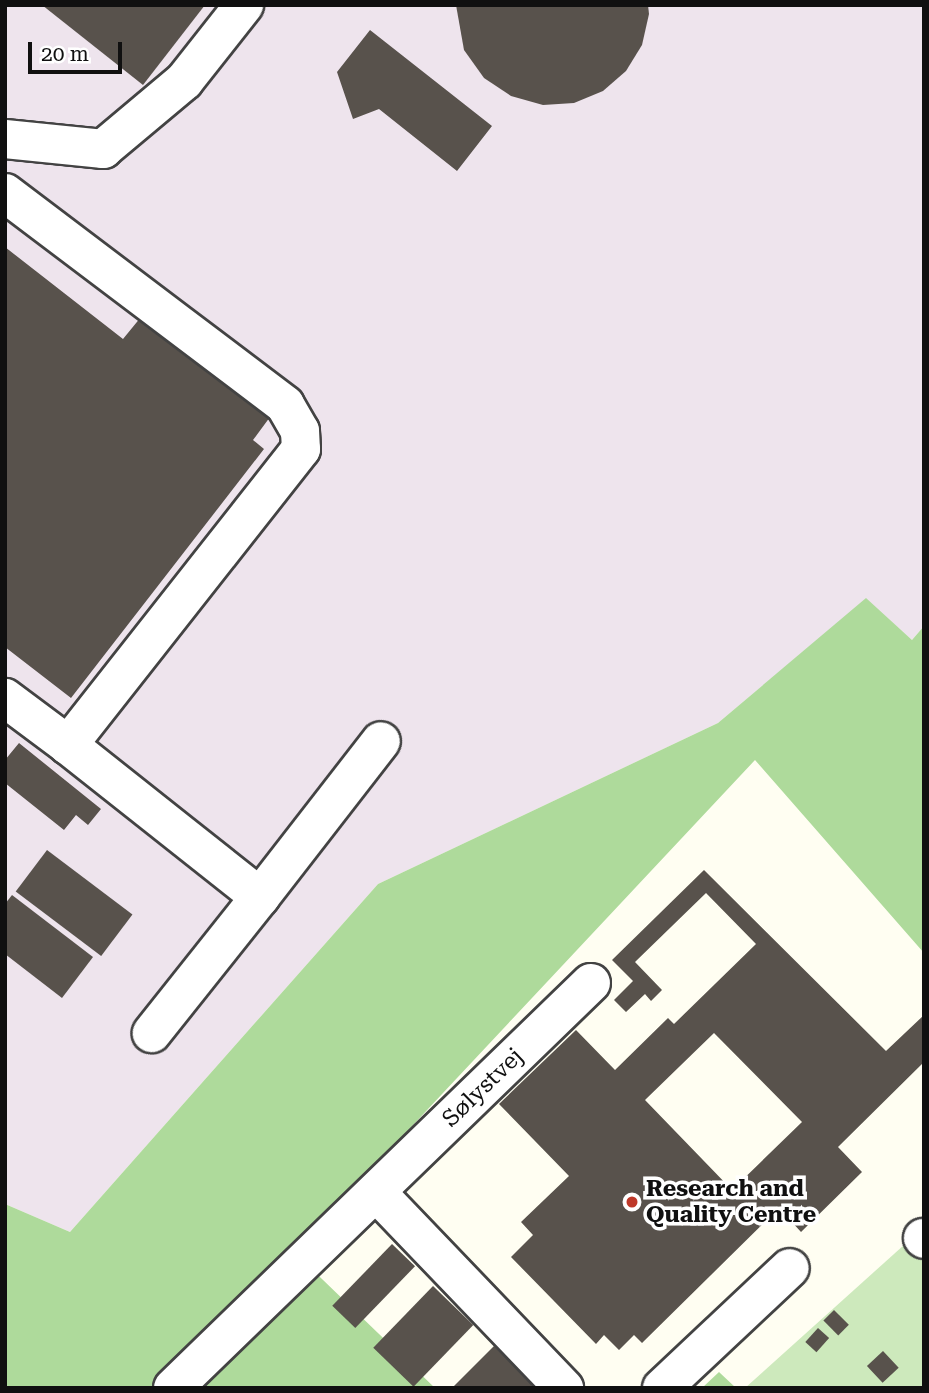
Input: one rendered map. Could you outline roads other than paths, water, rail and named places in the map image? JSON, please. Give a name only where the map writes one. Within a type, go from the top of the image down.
[{"type":"street","points":[[5,139],[103,149],[184,81],[244,5]]},
{"type":"street","points":[[5,193],[285,405],[300,430],[301,449],[275,487],[68,745]]},
{"type":"street","points":[[10,710],[68,745],[260,897]]},
{"type":"street","points":[[152,1033],[381,741]]},
{"type":"street","name":"Sølystvej","points":[[173,1388],[591,983]]},
{"type":"street","points":[[376,1192],[564,1388]]},
{"type":"street","points":[[663,1388],[790,1268]]},
{"type":"place","name":"Research and Quality Centre","points":[[632,1202]]}]
